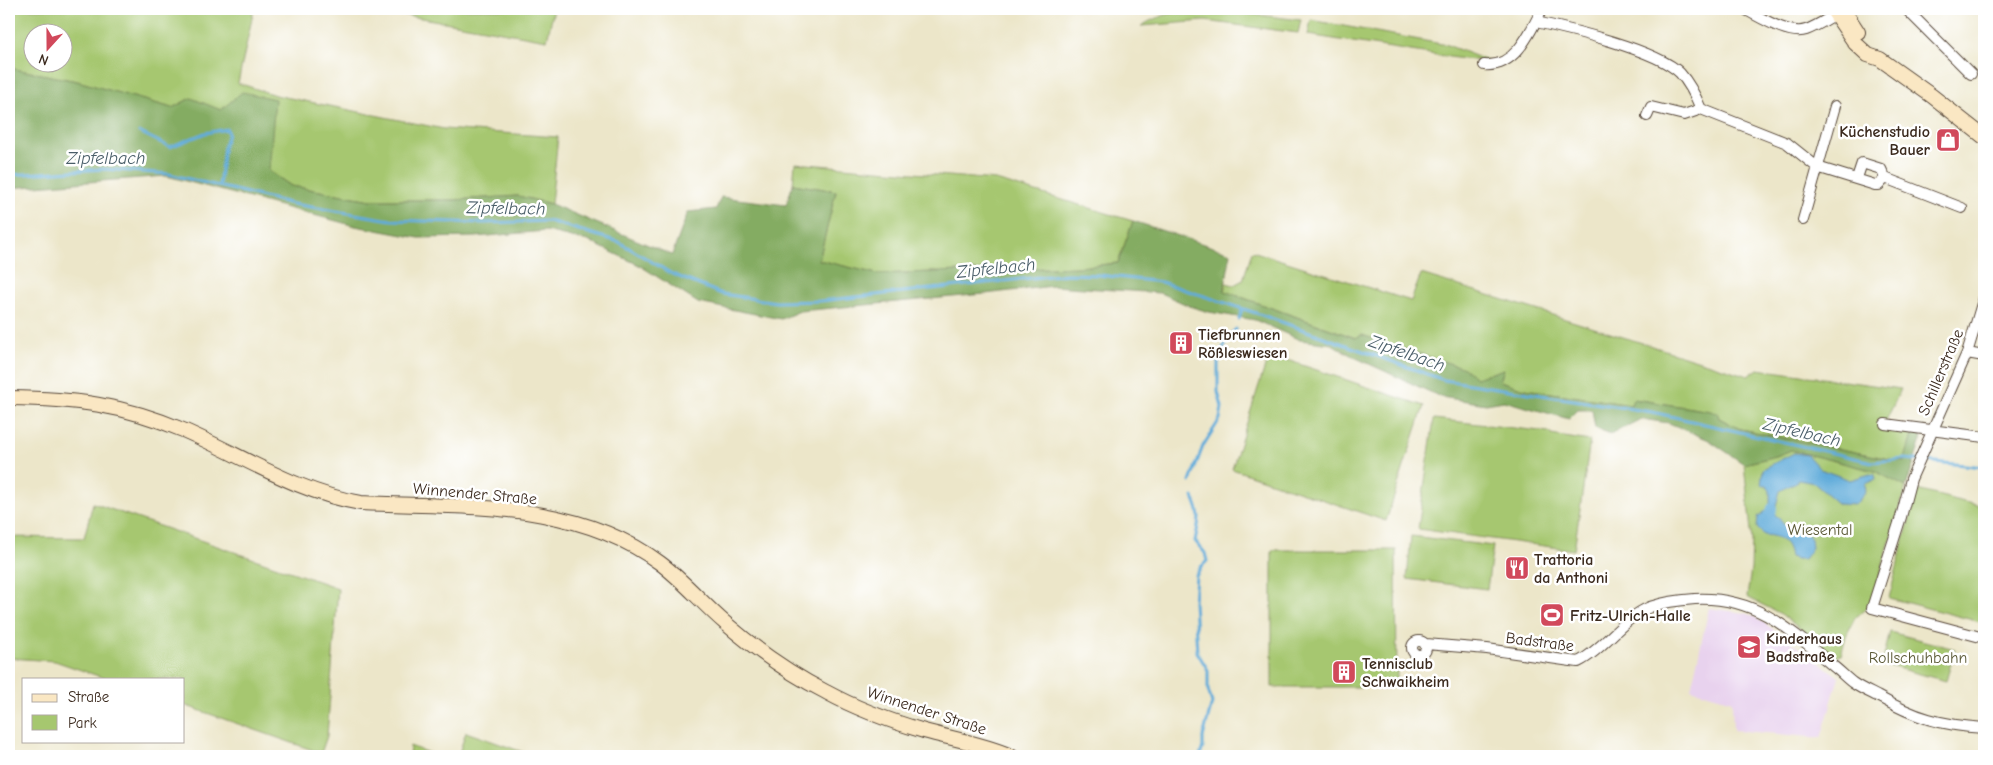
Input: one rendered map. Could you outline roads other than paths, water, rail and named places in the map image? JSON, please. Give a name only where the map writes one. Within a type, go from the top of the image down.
[{"type":"main road","points":[[1838,10],[1876,50],[1880,59],[1951,110],[1984,137]]},
{"type":"main road","name":"Winnender Straße","points":[[9,398],[89,402],[138,414],[181,429],[315,491],[344,500],[361,503],[513,510],[552,517],[600,530],[642,550],[659,562],[750,643],[775,662],[818,688],[875,714],[1011,756]]},
{"type":"street","points":[[1484,65],[1493,66],[1508,60],[1516,53],[1542,9]]},
{"type":"street","points":[[1744,9],[1769,22],[1796,32],[1806,30],[1838,10]]},
{"type":"street","points":[[1906,9],[1972,74]]},
{"type":"street","points":[[1536,22],[1588,35],[1651,55],[1679,72],[1692,90],[1701,110]]},
{"type":"street","points":[[1803,220],[1835,106]]},
{"type":"street","points":[[1647,116],[1651,107],[1684,115],[1701,110],[1787,143],[1817,167],[1879,185],[1885,178]]},
{"type":"street","points":[[1857,178],[1862,163],[1881,169],[1885,178],[1962,208]]},
{"type":"street","name":"Schillerstraße","points":[[1984,297],[1967,353],[1911,479],[1872,608],[1984,638]]},
{"type":"street","points":[[1967,353],[1984,356]]},
{"type":"street","points":[[1885,424],[1984,438]]},
{"type":"street","name":"Badstraße","points":[[1426,644],[1487,649],[1578,662],[1587,658],[1624,624],[1649,607],[1680,600],[1712,598],[1730,601],[1763,612],[1777,620],[1854,684],[1921,718],[1948,725],[1984,728]]},
{"type":"water","points":[[1794,453],[1807,455],[1820,469],[1850,480],[1870,474],[1875,475],[1876,479],[1865,484],[1866,492],[1855,505],[1838,504],[1814,483],[1799,480],[1780,491],[1775,509],[1770,507],[1770,491],[1767,485],[1761,485],[1763,469]]},
{"type":"water","points":[[1767,510],[1773,513],[1786,527],[1806,532],[1811,539],[1812,548],[1804,559],[1790,557],[1787,547],[1782,540],[1764,535],[1757,528],[1758,517]]},
{"type":"waterway","points":[[139,132],[170,147],[205,133],[227,129],[228,134],[224,146],[219,186]]},
{"type":"waterway","name":"Zipfelbach","points":[[9,175],[104,169],[169,174],[293,204],[391,220],[484,223],[549,221],[619,242],[672,274],[722,294],[776,302],[820,301],[1068,274],[1099,275],[1161,282],[1262,315],[1444,380],[1652,412],[1872,462],[1905,459],[1984,467]]},
{"type":"waterway","points":[[1239,319],[1242,309]]},
{"type":"waterway","points":[[1190,482],[1203,446],[1220,419],[1222,407],[1218,392],[1218,358],[1230,335],[1236,329]]},
{"type":"waterway","points":[[1193,497],[1198,509],[1199,519],[1195,541],[1205,553],[1207,561],[1196,576],[1194,602],[1197,652],[1208,670],[1208,690],[1212,703],[1200,756]]},
{"type":"place","name":"Küchenstudio Bauer","points":[[1948,140]]},
{"type":"place","name":"Tiefbrunnen Rößleswiesen","points":[[1181,343]]},
{"type":"place","name":"Trattoria da Anthoni","points":[[1517,568]]},
{"type":"place","name":"Fritz-Ulrich-Halle","points":[[1552,615]]},
{"type":"place","name":"Kinderhaus Badstraße","points":[[1749,647]]},
{"type":"place","name":"Tennisclub Schwaikheim","points":[[1344,672]]},
{"type":"park label","name":"Wiesental","points":[[1820,529]]},
{"type":"park label","name":"Rollschuhbahn","points":[[1918,657]]}]
